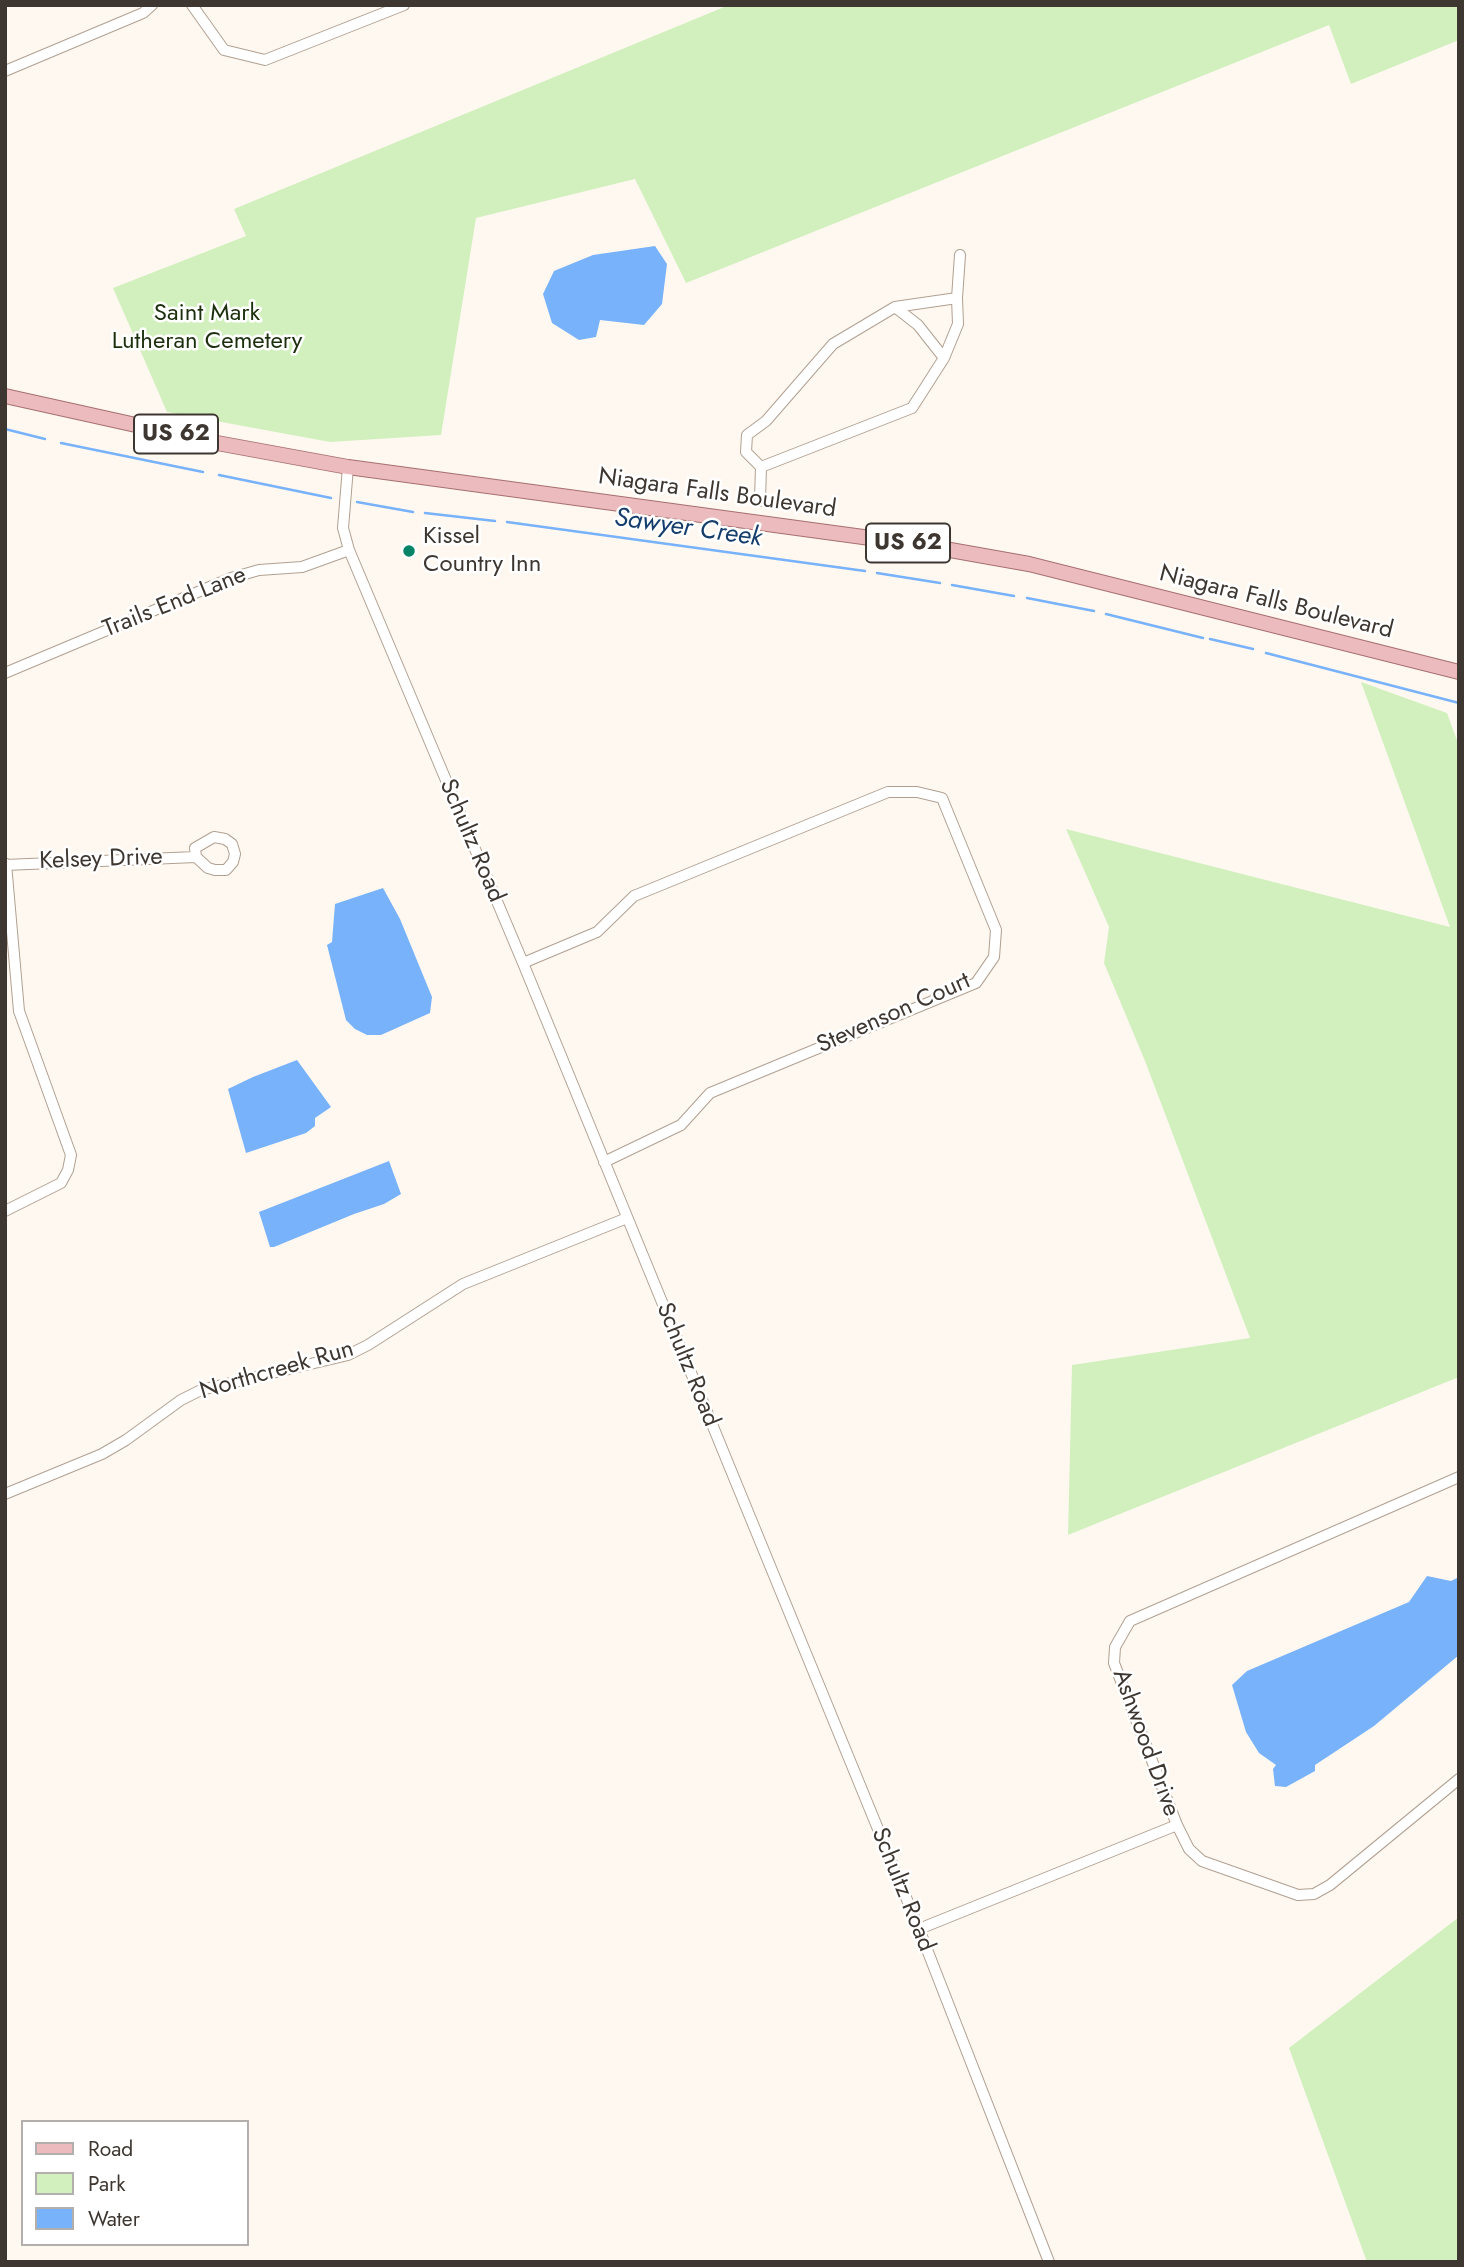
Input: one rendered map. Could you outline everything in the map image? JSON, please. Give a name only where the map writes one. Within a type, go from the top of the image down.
[{"type":"main road","name":"Niagara Falls Boulevard","points":[[5,397],[217,443],[348,467],[922,545],[1029,564],[1459,672]]},
{"type":"street","points":[[5,71],[143,13],[152,5]]},
{"type":"street","points":[[192,5],[224,50],[265,60],[404,5]]},
{"type":"street","points":[[761,467],[912,408],[944,358],[958,324],[960,255]]},
{"type":"street","points":[[760,500],[761,467],[746,452],[747,435],[766,421],[833,344],[895,307],[957,298]]},
{"type":"street","points":[[895,307],[918,325],[944,358]]},
{"type":"street","name":"Schultz Road","points":[[348,467],[343,528],[349,550],[523,963],[919,1929],[1049,2262]]},
{"type":"street","name":"Trails End Lane","points":[[5,673],[231,578],[258,570],[302,567],[349,550]]},
{"type":"street","name":"Stevenson Court","points":[[523,963],[597,932],[634,896],[888,792],[916,792],[942,798],[996,930],[994,957],[976,983],[710,1093],[681,1125],[604,1162]]},
{"type":"street","name":"Kelsey Drive","points":[[5,1211],[61,1182],[71,1155],[19,1011],[6,864],[196,857]]},
{"type":"street","name":"Northcreek Run","points":[[6,1491],[102,1454],[126,1440],[181,1399],[201,1390],[348,1355],[463,1284],[627,1218]]},
{"type":"street","name":"Ashwood Drive","points":[[919,1929],[1177,1825],[1114,1663],[1115,1647],[1129,1621],[1459,1477]]},
{"type":"street","points":[[1177,1825],[1189,1849],[1202,1861],[1298,1895],[1314,1894],[1330,1885],[1459,1779]]},
{"type":"green space","name":"Saint Mark Lutheran Cemetery","points":[[729,5],[1459,5],[1459,40],[1351,84],[1329,25],[686,283],[635,179],[476,218],[441,435],[330,442],[167,412],[113,288],[246,236],[234,209]]},
{"type":"green space","points":[[1361,682],[1447,713],[1459,746],[1459,1377],[1068,1535],[1072,1365],[1250,1338],[1145,1061],[1104,963],[1109,927],[1066,829],[1450,927]]},
{"type":"green space","points":[[1459,1917],[1459,2262],[1367,2262],[1289,2048]]},
{"type":"water","points":[[655,246],[667,264],[662,304],[644,325],[600,320],[596,337],[579,340],[552,323],[543,294],[554,271],[593,255]]},
{"type":"water","points":[[383,888],[400,919],[432,997],[430,1013],[381,1035],[367,1035],[346,1020],[327,945],[332,942],[335,904]]},
{"type":"water","points":[[297,1060],[331,1107],[315,1118],[315,1126],[306,1133],[246,1153],[228,1089]]},
{"type":"water","points":[[389,1161],[401,1194],[384,1204],[270,1247],[259,1212]]},
{"type":"water","points":[[1427,1576],[1451,1581],[1459,1577],[1459,1655],[1374,1726],[1315,1765],[1315,1771],[1286,1787],[1275,1786],[1273,1769],[1276,1765],[1259,1753],[1246,1732],[1232,1685],[1247,1671],[1409,1602]]},
{"type":"waterway","name":"Sawyer Creek","points":[[5,429],[45,439]]},
{"type":"waterway","name":"Sawyer Creek","points":[[61,443],[203,472]]},
{"type":"waterway","name":"Sawyer Creek","points":[[219,475],[331,498]]},
{"type":"waterway","name":"Sawyer Creek","points":[[357,502],[413,512]]},
{"type":"waterway","name":"Sawyer Creek","points":[[425,513],[495,521]]},
{"type":"waterway","name":"Sawyer Creek","points":[[507,522],[865,571]]},
{"type":"waterway","name":"Sawyer Creek","points":[[877,573],[940,583]]},
{"type":"waterway","name":"Sawyer Creek","points":[[952,585],[1014,596]]},
{"type":"waterway","name":"Sawyer Creek","points":[[1027,598],[1094,611]]},
{"type":"waterway","name":"Sawyer Creek","points":[[1106,614],[1203,638]]},
{"type":"waterway","name":"Sawyer Creek","points":[[1210,639],[1253,649]]},
{"type":"waterway","name":"Sawyer Creek","points":[[1266,653],[1459,703]]},
{"type":"place","name":"Kissel Country Inn","points":[[409,551]]}]
